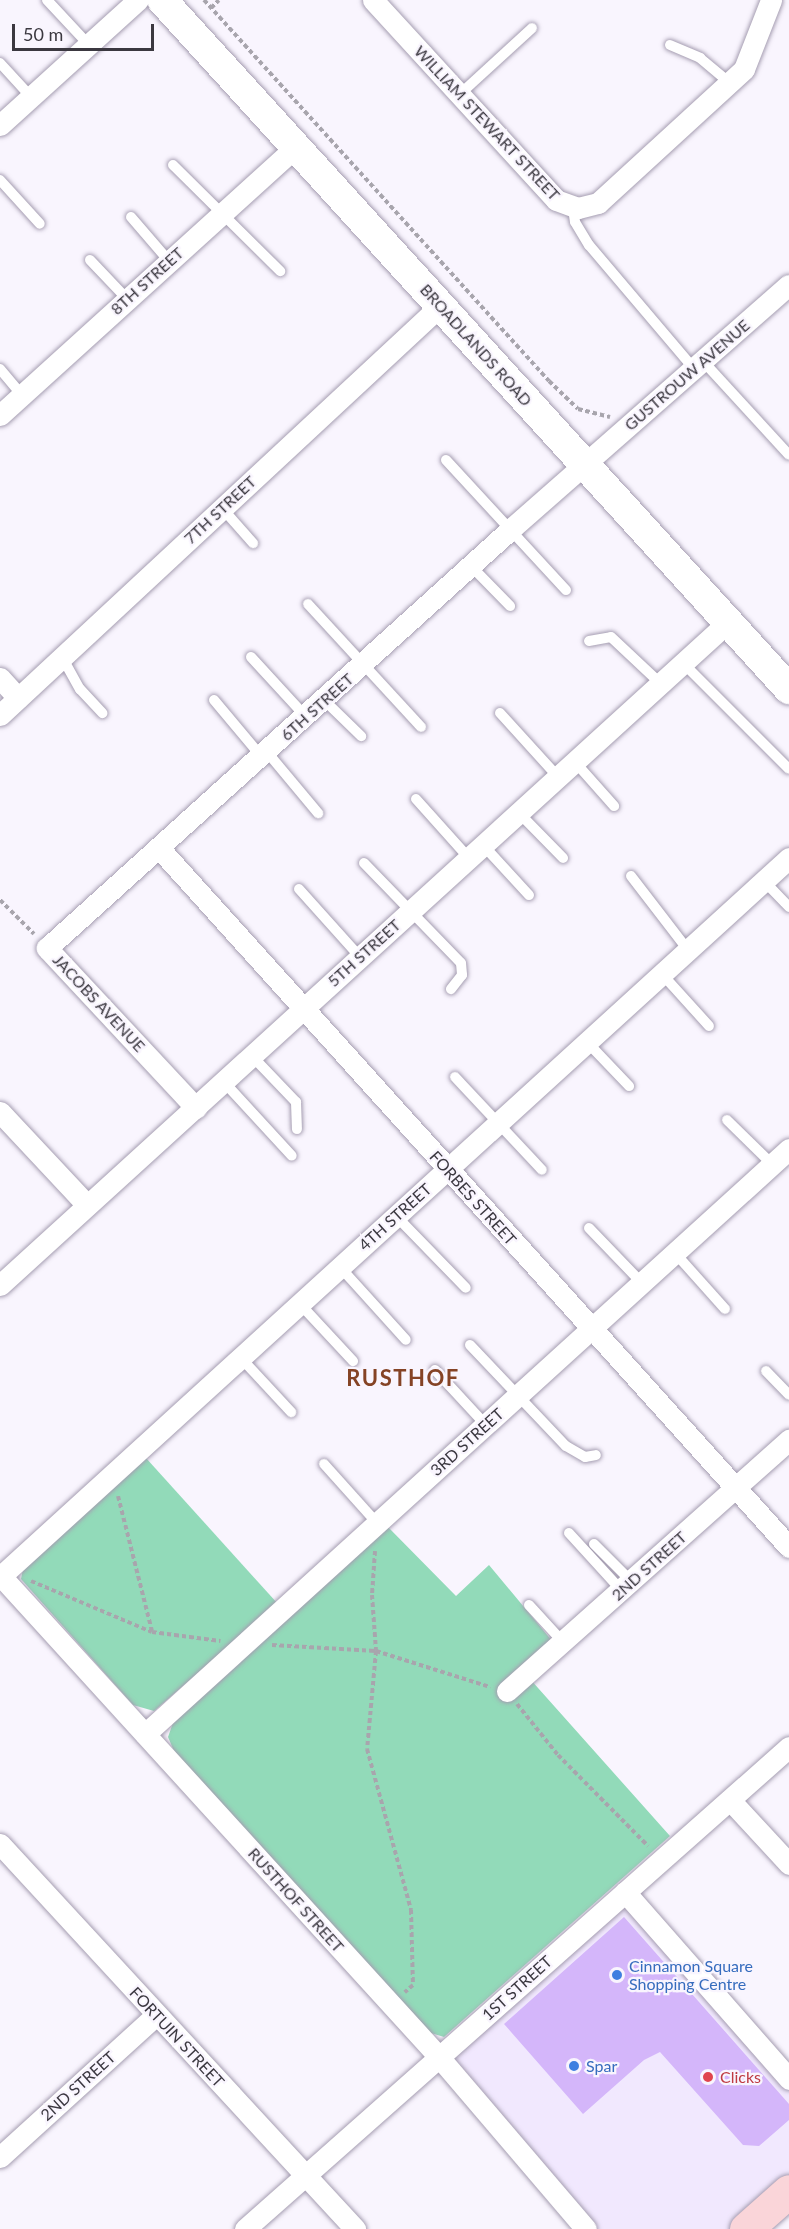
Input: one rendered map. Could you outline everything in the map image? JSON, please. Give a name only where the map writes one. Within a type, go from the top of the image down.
[{"type":"main road","name":"BROADLANDS ROAD","points":[[162,0],[789,689]]},
{"type":"main road","points":[[746,2229],[789,2191]]},
{"type":"street","points":[[0,125],[138,0]]},
{"type":"street","name":"WILLIAM STEWART STREET","points":[[374,0],[556,200],[573,208],[598,203],[744,69],[771,0]]},
{"type":"street","name":"8TH STREET","points":[[0,415],[296,147]]},
{"type":"street","name":"GUSTROUW AVENUE","points":[[585,465],[789,285]]},
{"type":"street","name":"7TH STREET","points":[[0,715],[440,306]]},
{"type":"street","name":"6TH STREET","points":[[47,948],[306,717],[512,528],[585,465]]},
{"type":"street","name":"5TH STREET","points":[[0,1285],[728,622]]},
{"type":"street","points":[[0,678],[18,698]]},
{"type":"street","name":"FORBES STREET","points":[[159,848],[789,1547]]},
{"type":"street","name":"4TH STREET","points":[[1,1575],[789,858]]},
{"type":"street","name":"JACOBS AVENUE","points":[[47,948],[196,1108]]},
{"type":"street","points":[[0,1112],[87,1205]]},
{"type":"street","name":"3RD STREET","points":[[145,1734],[789,1149]]},
{"type":"street","name":"2ND STREET","points":[[507,1691],[789,1440]]},
{"type":"street","name":"RUSTHOF STREET","points":[[1,1575],[439,2057],[586,2229]]},
{"type":"street","name":"1ST STREET","points":[[245,2229],[789,1747]]},
{"type":"street","points":[[729,1800],[789,1864]]},
{"type":"street","name":"FORTUIN STREET","points":[[4,1855],[307,2174],[355,2229]]},
{"type":"street","points":[[625,1893],[789,2079]]},
{"type":"street","name":"2ND STREET","points":[[0,2157],[156,2015]]},
{"type":"lane","points":[[47,0],[89,45]]},
{"type":"lane","points":[[459,94],[532,28]]},
{"type":"lane","points":[[670,45],[700,58],[729,82]]},
{"type":"lane","points":[[0,63],[31,98]]},
{"type":"lane","points":[[173,165],[280,271]]},
{"type":"lane","points":[[0,180],[40,224]]},
{"type":"lane","points":[[573,208],[575,222],[589,245],[699,365],[789,455]]},
{"type":"lane","points":[[131,217],[169,261]]},
{"type":"lane","points":[[90,260],[127,299]]},
{"type":"lane","points":[[0,369],[22,395]]},
{"type":"lane","points":[[446,460],[512,528],[566,590]]},
{"type":"lane","points":[[222,508],[253,543]]},
{"type":"lane","points":[[471,566],[510,606]]},
{"type":"lane","points":[[308,604],[421,727]]},
{"type":"lane","points":[[589,641],[610,637],[661,684]]},
{"type":"lane","points":[[62,657],[80,689],[102,713]]},
{"type":"lane","points":[[251,657],[306,717]]},
{"type":"lane","points":[[684,664],[789,769]]},
{"type":"lane","points":[[214,700],[318,813]]},
{"type":"lane","points":[[324,700],[361,736]]},
{"type":"lane","points":[[500,713],[558,777]]},
{"type":"lane","points":[[574,762],[614,806]]},
{"type":"lane","points":[[416,799],[529,895]]},
{"type":"lane","points":[[519,813],[563,858]]},
{"type":"lane","points":[[364,863],[461,963],[462,975],[451,989]]},
{"type":"lane","points":[[632,876],[688,950]]},
{"type":"lane","points":[[764,881],[789,907]]},
{"type":"lane","points":[[299,889],[360,957]]},
{"type":"lane","points":[[662,974],[709,1026]]},
{"type":"lane","points":[[587,1042],[628,1086]]},
{"type":"lane","points":[[252,1056],[296,1102],[297,1129]]},
{"type":"lane","points":[[455,1077],[542,1170]]},
{"type":"lane","points":[[224,1082],[292,1156]]},
{"type":"lane","points":[[728,1120],[772,1164]]},
{"type":"lane","points":[[396,1216],[466,1288]]},
{"type":"lane","points":[[590,1228],[642,1283]]},
{"type":"lane","points":[[675,1253],[725,1309]]},
{"type":"lane","points":[[340,1267],[406,1340]]},
{"type":"lane","points":[[300,1304],[353,1361]]},
{"type":"lane","points":[[470,1345],[566,1446],[585,1457],[596,1455]]},
{"type":"lane","points":[[241,1358],[291,1412]]},
{"type":"lane","points":[[435,1370],[486,1425]]},
{"type":"lane","points":[[766,1371],[789,1395]]},
{"type":"lane","points":[[324,1464],[377,1523]]},
{"type":"lane","points":[[569,1533],[626,1586]]},
{"type":"lane","points":[[594,1544],[626,1586]]},
{"type":"lane","points":[[529,1605],[563,1642]]},
{"type":"path","points":[[204,0],[549,381],[578,409],[596,416],[637,419]]},
{"type":"path","points":[[211,8],[219,0]]},
{"type":"path","name":"JACOBS AVENUE","points":[[0,900],[47,948]]},
{"type":"path","points":[[112,1475],[152,1632]]},
{"type":"path","points":[[377,1523],[372,1595],[376,1651],[367,1749],[411,1910],[413,1985],[391,2005]]},
{"type":"path","points":[[507,1691],[558,1755],[624,1819],[661,1860]]},
{"type":"shaded area","points":[[625,1894],[789,2082],[789,2209],[766,2229],[586,2229],[438,2059]]},
{"type":"green space","points":[[146,1458],[278,1604],[154,1711],[133,1705],[21,1579],[23,1569]]},
{"type":"green space","points":[[387,1526],[456,1596],[489,1565],[553,1642],[522,1670],[670,1836],[444,2037],[431,2033],[174,1751],[168,1737],[174,1720]]},
{"type":"building","name":"Cinnamon Square Shopping Centre","points":[[624,1917],[789,2104],[789,2120],[759,2146],[743,2145],[660,2052],[644,2060],[583,2114],[504,2024]]},
{"type":"place","name":"Cinnamon Square Shopping Centre","points":[[617,1975]]},
{"type":"place","name":"Spar","points":[[574,2066]]},
{"type":"place","name":"Clicks","points":[[708,2077]]},
{"type":"district","name":"RUSTHOF","points":[[403,1378]]}]
